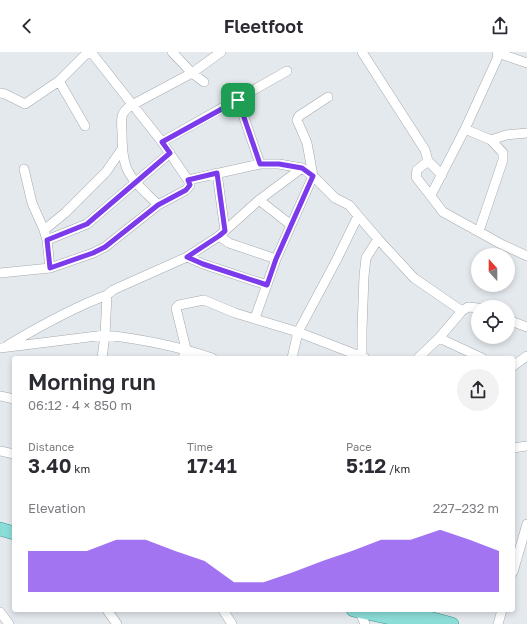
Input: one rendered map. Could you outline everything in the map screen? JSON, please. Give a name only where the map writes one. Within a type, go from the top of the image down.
[{"type":"main road","points":[[0,522],[12,525]]},
{"type":"main road","points":[[0,529],[12,532]]},
{"type":"main road","points":[[402,612],[416,620]]},
{"type":"main road","points":[[363,613],[446,623]]},
{"type":"street","points":[[0,93],[26,104],[59,81],[90,52],[162,142],[190,185],[186,190],[158,205],[105,247],[93,253],[50,268],[0,273]]},
{"type":"street","points":[[172,52],[192,73],[204,82]]},
{"type":"street","points":[[158,205],[136,182],[125,165],[122,149],[122,114],[125,109],[192,73],[221,52]]},
{"type":"street","points":[[362,52],[425,150],[428,161],[442,175]]},
{"type":"street","points":[[431,195],[465,129],[498,52],[527,63]]},
{"type":"street","points":[[162,142],[287,71]]},
{"type":"street","points":[[59,81],[85,126]]},
{"type":"street","points":[[255,318],[276,259],[313,176],[307,143],[297,120],[299,116],[328,97]]},
{"type":"street","points":[[238,100],[260,164]]},
{"type":"street","points":[[465,129],[491,140],[503,153],[503,160],[479,232]]},
{"type":"street","points":[[491,140],[506,135],[527,133]]},
{"type":"street","points":[[44,230],[65,212],[100,177],[122,149]]},
{"type":"street","points":[[47,240],[87,224],[170,153]]},
{"type":"street","points":[[428,161],[417,170],[415,173],[416,177],[443,212],[501,244],[527,256]]},
{"type":"street","points":[[188,180],[260,164],[279,164],[302,168],[313,176],[335,198],[349,205],[378,240],[414,278],[462,311]]},
{"type":"street","points":[[2,348],[53,318],[79,305],[106,295],[113,290],[187,257],[222,233],[260,200],[302,168]]},
{"type":"street","points":[[24,169],[32,203],[47,240],[50,268]]},
{"type":"street","points":[[217,173],[222,233],[229,243],[276,259]]},
{"type":"street","points":[[260,200],[291,225]]},
{"type":"street","points":[[292,356],[298,332],[358,216]]},
{"type":"street","points":[[364,356],[362,329],[366,258],[378,240]]},
{"type":"street","points":[[187,257],[203,264],[267,285]]},
{"type":"street","points":[[102,356],[105,335],[106,295]]},
{"type":"street","points":[[184,356],[186,349],[176,308],[179,305],[204,300],[236,313],[298,332],[361,356]]},
{"type":"street","points":[[420,356],[439,338],[462,311],[468,307],[471,307]]},
{"type":"street","points":[[515,323],[527,328]]},
{"type":"street","points":[[2,348],[105,335],[186,349],[206,356]]},
{"type":"street","points":[[439,338],[478,356]]},
{"type":"street","points":[[515,365],[527,356]]},
{"type":"street","points":[[0,396],[12,399]]},
{"type":"street","points":[[515,448],[527,446]]},
{"type":"street","points":[[0,451],[12,454]]},
{"type":"street","points":[[515,565],[527,524]]},
{"type":"street","points":[[0,612],[9,624]]},
{"type":"street","points":[[108,612],[117,624]]},
{"type":"street","points":[[224,612],[232,624]]},
{"type":"street","points":[[498,624],[501,612]]},
{"type":"route","points":[[238,100],[260,164],[279,164],[302,168],[313,176],[276,259],[267,285],[203,264],[187,257],[225,231],[217,173],[188,180],[190,185],[186,190],[158,205],[105,247],[93,253],[50,268],[47,240],[87,224],[112,203],[170,153],[162,142],[238,100]]}]
